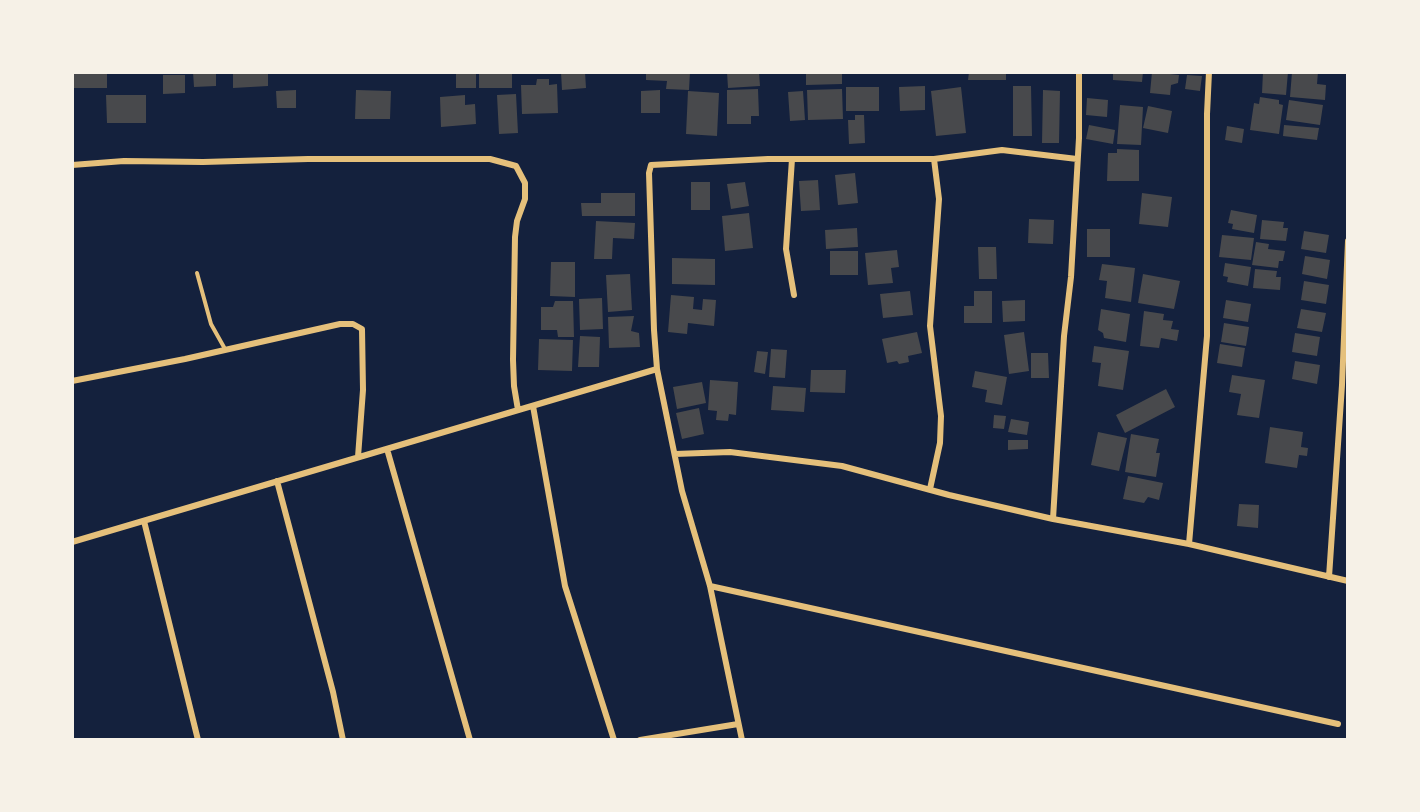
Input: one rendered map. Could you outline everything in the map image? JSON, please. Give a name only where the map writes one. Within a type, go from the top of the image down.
[{"type":"street","points":[[1053,519],[1064,336],[1071,277],[1079,72]]},
{"type":"street","points":[[1189,544],[1207,336],[1209,72]]},
{"type":"street","points":[[742,740],[710,586],[682,492],[657,369],[649,173],[651,165],[792,159],[933,159],[1002,150],[1077,159]]},
{"type":"street","points":[[72,165],[124,161],[490,159],[516,166],[525,183],[525,199],[515,237],[513,360],[518,410]]},
{"type":"street","points":[[792,159],[786,249],[794,295]]},
{"type":"street","points":[[930,489],[940,443],[941,416],[930,326],[939,198],[933,159]]},
{"type":"street","points":[[1329,577],[1342,385],[1348,241]]},
{"type":"street","points":[[72,381],[340,324],[353,324],[362,329],[363,390],[358,458]]},
{"type":"street","points":[[72,542],[657,369]]},
{"type":"street","points":[[533,406],[565,586],[614,740]]},
{"type":"street","points":[[387,449],[470,740]]},
{"type":"street","points":[[675,454],[730,452],[842,465],[1053,519],[1189,544],[1348,581]]},
{"type":"street","points":[[277,481],[333,692],[343,740]]},
{"type":"street","points":[[144,521],[198,740]]},
{"type":"street","points":[[710,586],[1338,724]]},
{"type":"street","points":[[640,740],[738,724]]},
{"type":"lane","points":[[197,273],[212,324],[225,350]]},
{"type":"building","points":[[72,72],[107,72],[107,88],[72,88]]},
{"type":"building","points":[[193,72],[216,72],[216,86],[194,87]]},
{"type":"building","points":[[233,72],[268,72],[268,86],[233,88]]},
{"type":"building","points":[[456,72],[476,72],[476,88],[456,88]]},
{"type":"building","points":[[479,72],[512,72],[512,88],[479,88]]},
{"type":"building","points":[[561,72],[585,72],[586,88],[562,90]]},
{"type":"building","points":[[646,72],[690,72],[689,90],[666,89],[667,81],[646,80]]},
{"type":"building","points":[[727,72],[759,72],[760,86],[728,88]]},
{"type":"building","points":[[806,72],[842,72],[842,84],[806,85]]},
{"type":"building","points":[[969,72],[1006,72],[1006,80],[968,80]]},
{"type":"building","points":[[1113,72],[1143,72],[1142,82],[1113,80]]},
{"type":"building","points":[[1152,72],[1179,75],[1178,83],[1171,85],[1170,95],[1150,93]]},
{"type":"building","points":[[1263,72],[1288,72],[1286,95],[1262,93]]},
{"type":"building","points":[[1292,72],[1318,72],[1317,84],[1326,85],[1325,100],[1290,97]]},
{"type":"building","points":[[163,75],[185,75],[185,93],[163,94]]},
{"type":"building","points":[[1187,75],[1202,76],[1200,91],[1185,89]]},
{"type":"building","points":[[537,79],[549,79],[549,85],[557,84],[558,113],[522,114],[521,85],[536,85]]},
{"type":"building","points":[[925,86],[925,110],[900,111],[899,87]]},
{"type":"building","points":[[1013,86],[1031,86],[1032,136],[1013,136]]},
{"type":"building","points":[[846,87],[879,87],[879,111],[846,111]]},
{"type":"building","points":[[961,87],[966,133],[936,136],[931,91]]},
{"type":"building","points":[[758,89],[759,116],[751,116],[751,124],[727,124],[727,90]]},
{"type":"building","points":[[842,89],[843,119],[808,120],[807,90]]},
{"type":"building","points":[[296,90],[296,108],[277,108],[276,91]]},
{"type":"building","points":[[356,90],[391,91],[390,119],[355,119]]},
{"type":"building","points":[[660,90],[660,113],[641,113],[641,91]]},
{"type":"building","points":[[1043,90],[1060,91],[1059,143],[1042,143]]},
{"type":"building","points":[[688,91],[719,93],[717,136],[686,134]]},
{"type":"building","points":[[803,91],[805,120],[790,121],[788,92]]},
{"type":"building","points":[[516,94],[518,133],[499,134],[497,95]]},
{"type":"building","points":[[106,95],[146,95],[146,123],[107,123]]},
{"type":"building","points":[[465,95],[465,105],[475,104],[476,124],[441,127],[440,97]]},
{"type":"building","points":[[1260,97],[1279,100],[1279,104],[1283,105],[1279,134],[1250,130],[1254,103],[1259,104]]},
{"type":"building","points":[[1087,98],[1108,100],[1107,117],[1086,115]]},
{"type":"building","points":[[1289,100],[1323,105],[1320,125],[1286,120]]},
{"type":"building","points":[[1120,105],[1143,107],[1141,145],[1117,144]]},
{"type":"building","points":[[1148,106],[1172,111],[1168,133],[1143,128]]},
{"type":"building","points":[[855,115],[864,115],[865,143],[849,144],[848,120],[855,120]]},
{"type":"building","points":[[1089,125],[1115,130],[1113,144],[1086,139]]},
{"type":"building","points":[[1284,125],[1319,128],[1317,140],[1283,136]]},
{"type":"building","points":[[1227,126],[1244,129],[1242,143],[1225,140]]},
{"type":"building","points":[[1117,149],[1139,150],[1139,181],[1107,181],[1108,153],[1117,153]]},
{"type":"building","points":[[855,173],[858,203],[838,205],[835,175]]},
{"type":"building","points":[[818,180],[820,210],[801,211],[799,181]]},
{"type":"building","points":[[691,182],[710,182],[710,210],[691,210]]},
{"type":"building","points":[[745,182],[749,206],[731,209],[727,184]]},
{"type":"building","points":[[601,193],[635,193],[635,216],[582,216],[581,203],[601,203]]},
{"type":"building","points":[[1142,193],[1172,197],[1168,227],[1139,224]]},
{"type":"building","points":[[1231,210],[1257,215],[1254,233],[1232,229],[1233,224],[1228,223]]},
{"type":"building","points":[[749,213],[753,248],[725,251],[722,216]]},
{"type":"building","points":[[1029,219],[1054,220],[1053,244],[1028,243]]},
{"type":"building","points":[[1262,220],[1284,222],[1283,228],[1288,228],[1286,241],[1260,239]]},
{"type":"building","points":[[596,221],[635,223],[634,239],[613,238],[612,259],[594,259]]},
{"type":"building","points":[[857,228],[858,247],[826,249],[825,230]]},
{"type":"building","points":[[1087,229],[1110,229],[1110,257],[1087,257]]},
{"type":"building","points":[[1304,231],[1329,235],[1326,253],[1301,249]]},
{"type":"building","points":[[1222,235],[1254,238],[1251,260],[1219,257]]},
{"type":"building","points":[[1256,242],[1269,244],[1268,249],[1285,251],[1283,261],[1279,261],[1278,268],[1252,265]]},
{"type":"building","points":[[978,247],[996,247],[997,279],[979,279]]},
{"type":"building","points":[[897,250],[899,267],[891,268],[893,283],[868,285],[865,253]]},
{"type":"building","points":[[830,251],[858,251],[858,275],[830,275]]},
{"type":"building","points":[[1305,256],[1330,260],[1327,279],[1302,274]]},
{"type":"building","points":[[672,258],[715,259],[715,285],[672,284]]},
{"type":"building","points":[[551,262],[575,262],[575,297],[550,296]]},
{"type":"building","points":[[1225,263],[1251,267],[1248,286],[1227,282],[1228,277],[1223,276]]},
{"type":"building","points":[[1102,264],[1135,268],[1131,302],[1105,298],[1107,281],[1099,280]]},
{"type":"building","points":[[1255,269],[1277,271],[1276,277],[1281,277],[1280,290],[1253,288]]},
{"type":"building","points":[[630,274],[632,310],[608,312],[606,275]]},
{"type":"building","points":[[1143,274],[1180,281],[1174,309],[1138,303]]},
{"type":"building","points":[[1304,281],[1329,285],[1326,304],[1301,300]]},
{"type":"building","points":[[910,291],[913,315],[883,318],[880,294]]},
{"type":"building","points":[[974,291],[992,291],[992,323],[964,323],[964,306],[974,306]]},
{"type":"building","points":[[671,295],[694,297],[693,309],[702,310],[703,299],[716,300],[714,326],[688,323],[687,334],[668,332]]},
{"type":"building","points":[[602,298],[603,329],[580,330],[579,299]]},
{"type":"building","points":[[1025,300],[1025,321],[1003,322],[1002,301]]},
{"type":"building","points":[[1226,300],[1251,304],[1248,322],[1223,318]]},
{"type":"building","points":[[555,301],[573,301],[574,337],[558,337],[557,330],[541,330],[541,307],[553,307]]},
{"type":"building","points":[[1101,309],[1130,314],[1126,342],[1104,338],[1103,333],[1098,330]]},
{"type":"building","points":[[1301,309],[1326,313],[1322,332],[1297,328]]},
{"type":"building","points":[[1144,311],[1164,314],[1163,320],[1173,321],[1171,329],[1179,330],[1177,341],[1161,338],[1159,348],[1140,346]]},
{"type":"building","points":[[634,316],[631,331],[639,333],[640,347],[609,348],[608,317]]},
{"type":"building","points":[[1224,323],[1249,327],[1246,346],[1221,342]]},
{"type":"building","points":[[917,332],[922,353],[908,356],[909,362],[887,363],[882,339]]},
{"type":"building","points":[[1024,332],[1029,371],[1009,374],[1004,335]]},
{"type":"building","points":[[1295,333],[1320,337],[1317,356],[1292,352]]},
{"type":"building","points":[[580,336],[600,337],[599,367],[578,367]]},
{"type":"building","points":[[539,339],[573,340],[572,371],[538,370]]},
{"type":"building","points":[[1220,344],[1245,348],[1242,367],[1217,363]]},
{"type":"building","points":[[1094,346],[1129,351],[1123,390],[1098,386],[1101,363],[1092,362]]},
{"type":"building","points":[[771,349],[787,350],[785,378],[769,377]]},
{"type":"building","points":[[757,351],[768,352],[765,374],[754,372]]},
{"type":"building","points":[[1031,353],[1048,353],[1049,378],[1031,378]]},
{"type":"building","points":[[1295,361],[1320,365],[1317,384],[1292,379]]},
{"type":"building","points":[[811,370],[846,370],[845,393],[810,392]]},
{"type":"building","points":[[975,371],[1007,377],[1002,405],[985,402],[987,390],[972,387]]},
{"type":"building","points":[[1232,375],[1265,380],[1259,418],[1237,415],[1241,394],[1229,392]]},
{"type":"building","points":[[710,380],[738,382],[736,415],[729,414],[728,421],[716,420],[717,411],[708,410]]},
{"type":"building","points":[[702,382],[706,403],[677,409],[673,387]]},
{"type":"building","points":[[773,386],[806,388],[804,412],[771,410]]},
{"type":"building","points":[[1166,389],[1175,407],[1125,433],[1116,415]]},
{"type":"building","points":[[699,408],[704,434],[682,439],[676,413]]},
{"type":"building","points":[[994,415],[1006,416],[1004,429],[993,428]]},
{"type":"building","points":[[1011,419],[1029,422],[1027,435],[1008,432]]},
{"type":"building","points":[[1270,427],[1303,432],[1301,447],[1308,448],[1307,456],[1299,455],[1297,468],[1265,463]]},
{"type":"building","points":[[1098,432],[1127,438],[1119,471],[1091,465]]},
{"type":"building","points":[[1131,434],[1159,439],[1156,453],[1160,453],[1156,477],[1125,472]]},
{"type":"building","points":[[1008,440],[1028,440],[1028,449],[1008,450]]},
{"type":"building","points":[[1128,476],[1163,483],[1159,500],[1148,497],[1144,503],[1123,499]]},
{"type":"building","points":[[1239,504],[1259,505],[1258,528],[1237,526]]}]
